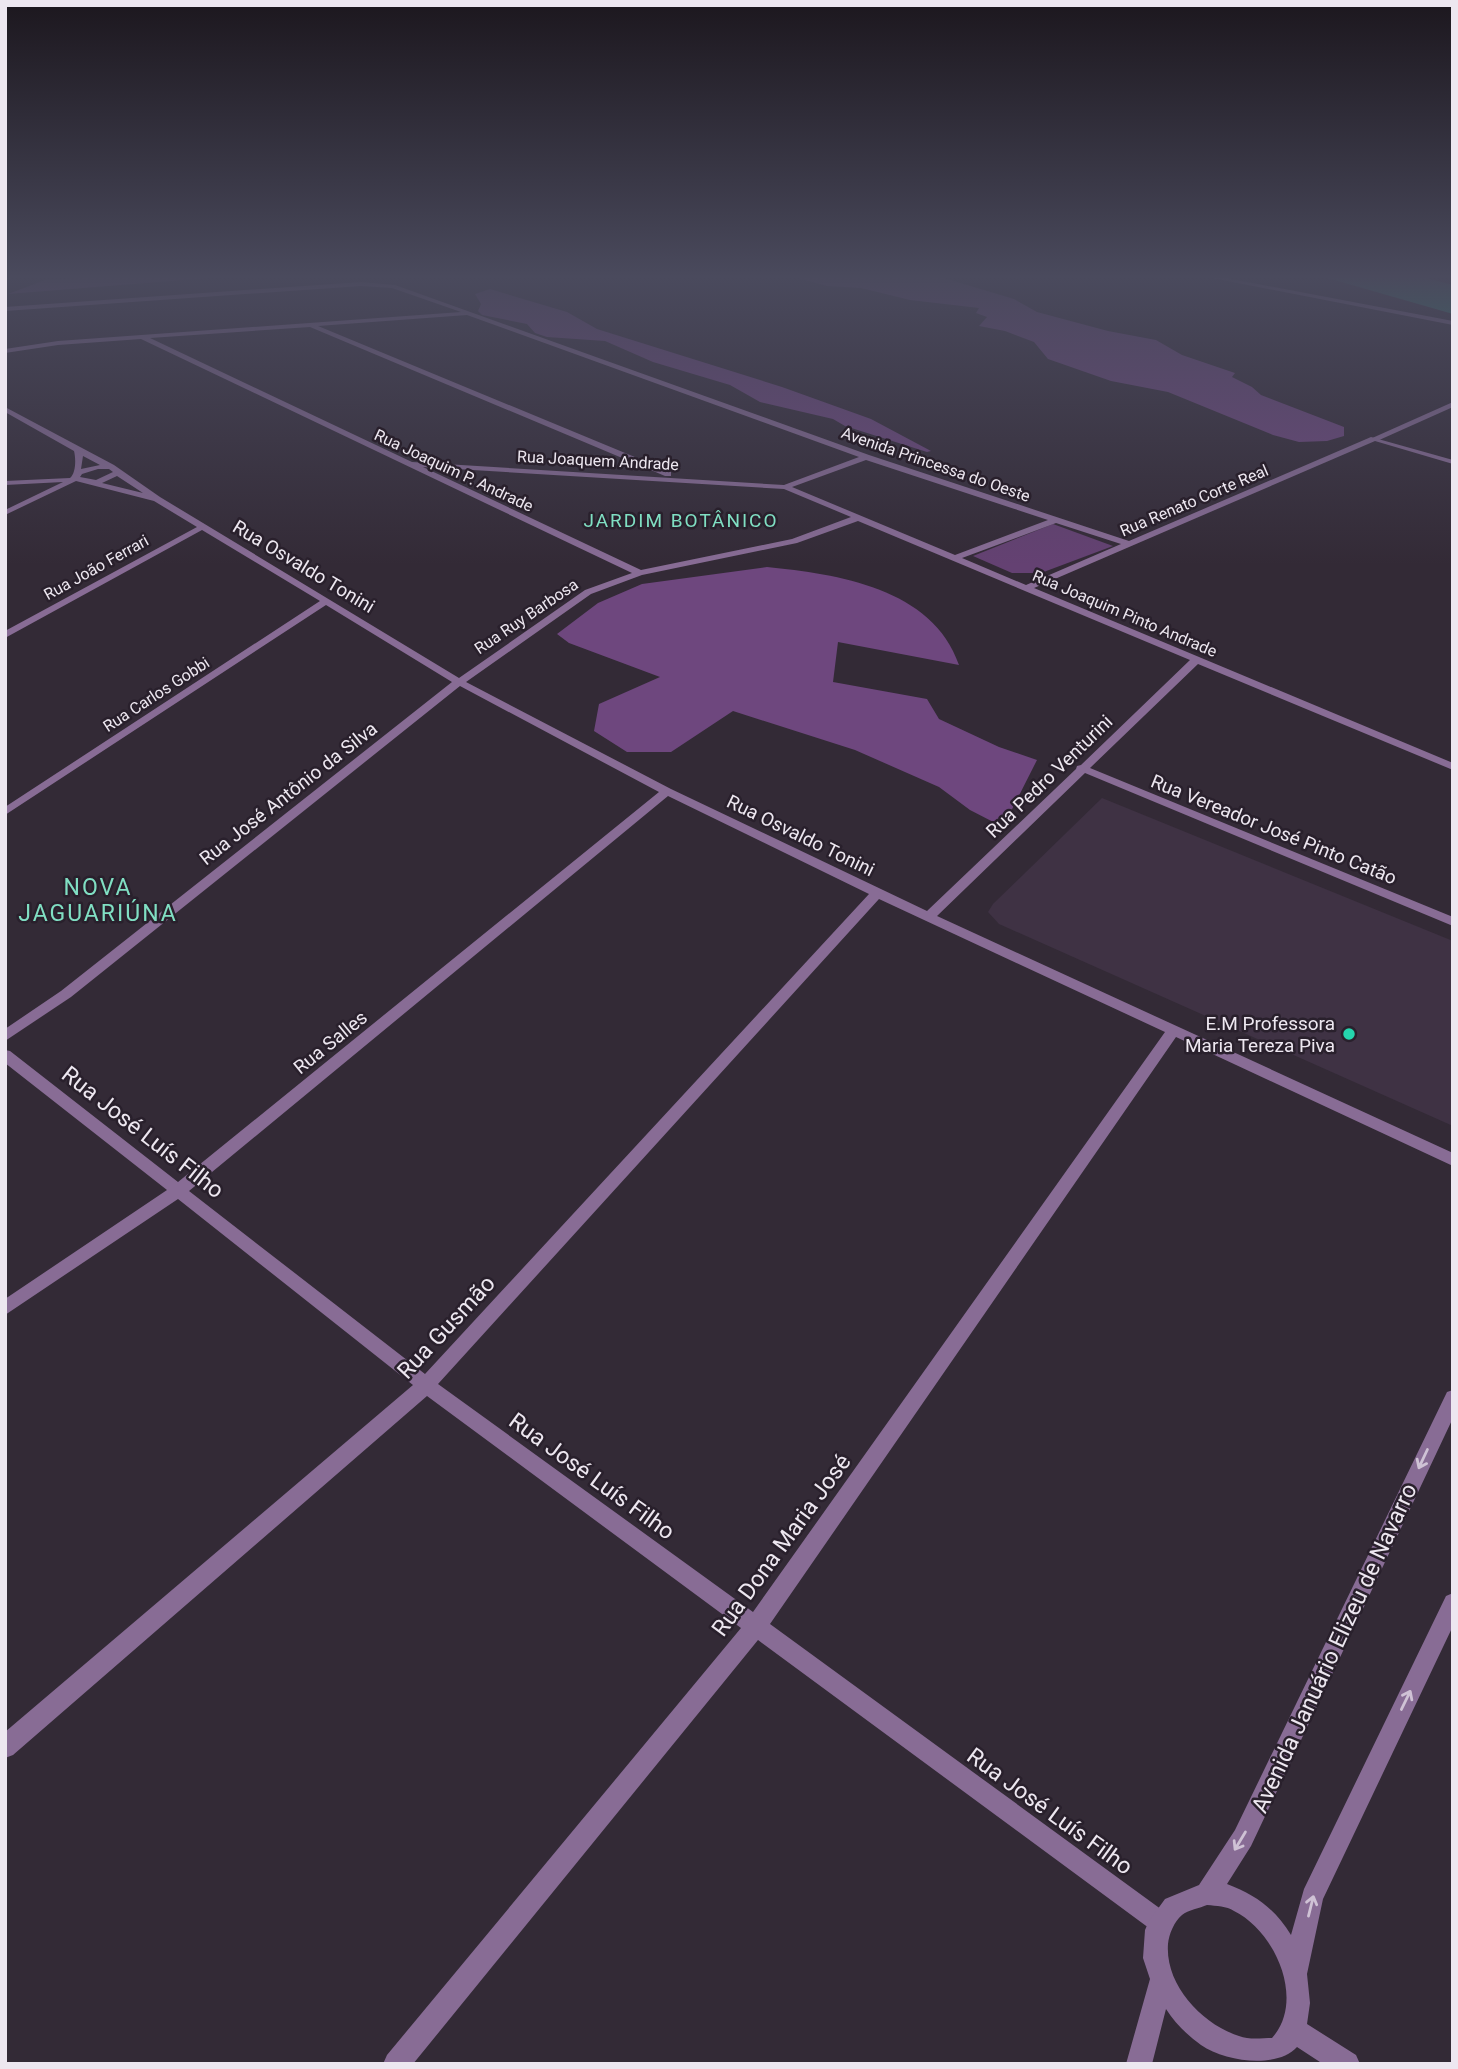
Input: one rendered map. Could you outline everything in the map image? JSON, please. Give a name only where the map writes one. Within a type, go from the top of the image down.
[{"type":"street","name":"Rua Joaquim P. Andrade","points":[[215,372],[640,573]]},
{"type":"street","points":[[419,372],[616,456],[679,479]]},
{"type":"street","name":"Avenida Princessa do Oeste","points":[[630,372],[866,457],[1126,543]]},
{"type":"street","name":"Rua Renato Corte Real","points":[[1027,588],[1453,404]]},
{"type":"street","name":"Rua Osvaldo Tonini","points":[[8,412],[115,470],[202,527],[459,682],[667,791],[877,893],[1453,1160]]},
{"type":"street","points":[[1374,439],[1453,462]]},
{"type":"street","points":[[76,450],[80,459],[76,476]]},
{"type":"street","points":[[785,487],[866,457]]},
{"type":"street","name":"Rua Joaquem Andrade","points":[[409,464],[785,487]]},
{"type":"street","points":[[5,513],[91,467],[115,470]]},
{"type":"street","points":[[585,474],[607,467]]},
{"type":"street","name":"Rua Osvaldo Tonini","points":[[90,482],[110,478],[115,470]]},
{"type":"street","points":[[5,483],[76,476]]},
{"type":"street","name":"Rua Osvaldo Tonini","points":[[76,476],[110,489],[157,499]]},
{"type":"street","name":"Rua Joaquim Pinto Andrade","points":[[785,487],[1453,767]]},
{"type":"street","name":"Rua Ruy Barbosa","points":[[459,682],[588,592],[640,573],[794,541],[857,518]]},
{"type":"street","points":[[955,558],[1056,520]]},
{"type":"street","name":"Rua João Ferrari","points":[[5,635],[202,527]]},
{"type":"street","name":"Rua Carlos Gobbi","points":[[5,812],[325,602]]},
{"type":"street","name":"Rua Pedro Venturini","points":[[929,916],[1195,661]]},
{"type":"street","name":"Rua José Antônio da Silva","points":[[5,1036],[66,994],[459,682]]},
{"type":"street","name":"Rua Vereador José Pinto Catão","points":[[1081,768],[1453,922]]},
{"type":"street","name":"Rua Salles","points":[[5,1308],[178,1191],[667,791]]},
{"type":"street","name":"Rua Gusmão","points":[[5,1747],[426,1385],[877,893]]},
{"type":"street","name":"Rua Dona Maria José","points":[[396,2064],[756,1626],[1173,1031]]},
{"type":"street","name":"Rua José Luís Filho","points":[[5,1055],[426,1385],[1161,1923]]},
{"type":"street","name":"Avenida Januário Elizeu de Navarro","points":[[1207,1893],[1243,1838],[1453,1398]]},
{"type":"street","points":[[1295,1973],[1312,1898],[1453,1603]]},
{"type":"street","points":[[1207,1893],[1228,1896],[1250,1907],[1269,1924],[1285,1947],[1295,1973],[1299,2007],[1293,2030],[1280,2049],[1250,2062],[1212,2054],[1190,2037],[1171,2014],[1159,1987],[1154,1963],[1155,1942],[1161,1923],[1172,1907],[1188,1897],[1207,1893]]},
{"type":"street","points":[[1139,2064],[1159,1987]]},
{"type":"street","points":[[1293,2030],[1347,2064]]},
{"type":"shaded area","points":[[685,372],[733,372],[782,387],[871,419],[931,451],[845,426],[833,419],[760,402],[730,385]]},
{"type":"shaded area","points":[[1084,372],[1231,372],[1235,373],[1232,377],[1261,395],[1344,427],[1344,436],[1327,441],[1299,442],[1273,435],[1168,392],[1111,381]]},
{"type":"shaded area","points":[[1053,524],[1113,546],[1041,573],[1012,573],[973,556]]},
{"type":"shaded area","points":[[767,567],[823,574],[852,581],[905,602],[928,618],[946,639],[959,665],[838,642],[833,682],[927,699],[939,719],[999,747],[1037,760],[1003,827],[970,810],[939,787],[855,750],[733,711],[671,752],[627,752],[594,731],[599,704],[660,677],[569,643],[557,634],[598,603],[642,584]]},
{"type":"shaded area","name":"E.M Professora Maria Tereza Piva","points":[[1102,798],[1453,941],[1453,1126],[999,924],[988,912],[993,904]]},
{"type":"place","name":"E.M Professora Maria Tereza Piva","points":[[1349,1034]]},
{"type":"district","name":"JARDIM BOTÂNICO","points":[[681,520]]},
{"type":"district","name":"NOVA JAGUARIÚNA","points":[[98,900]]}]
